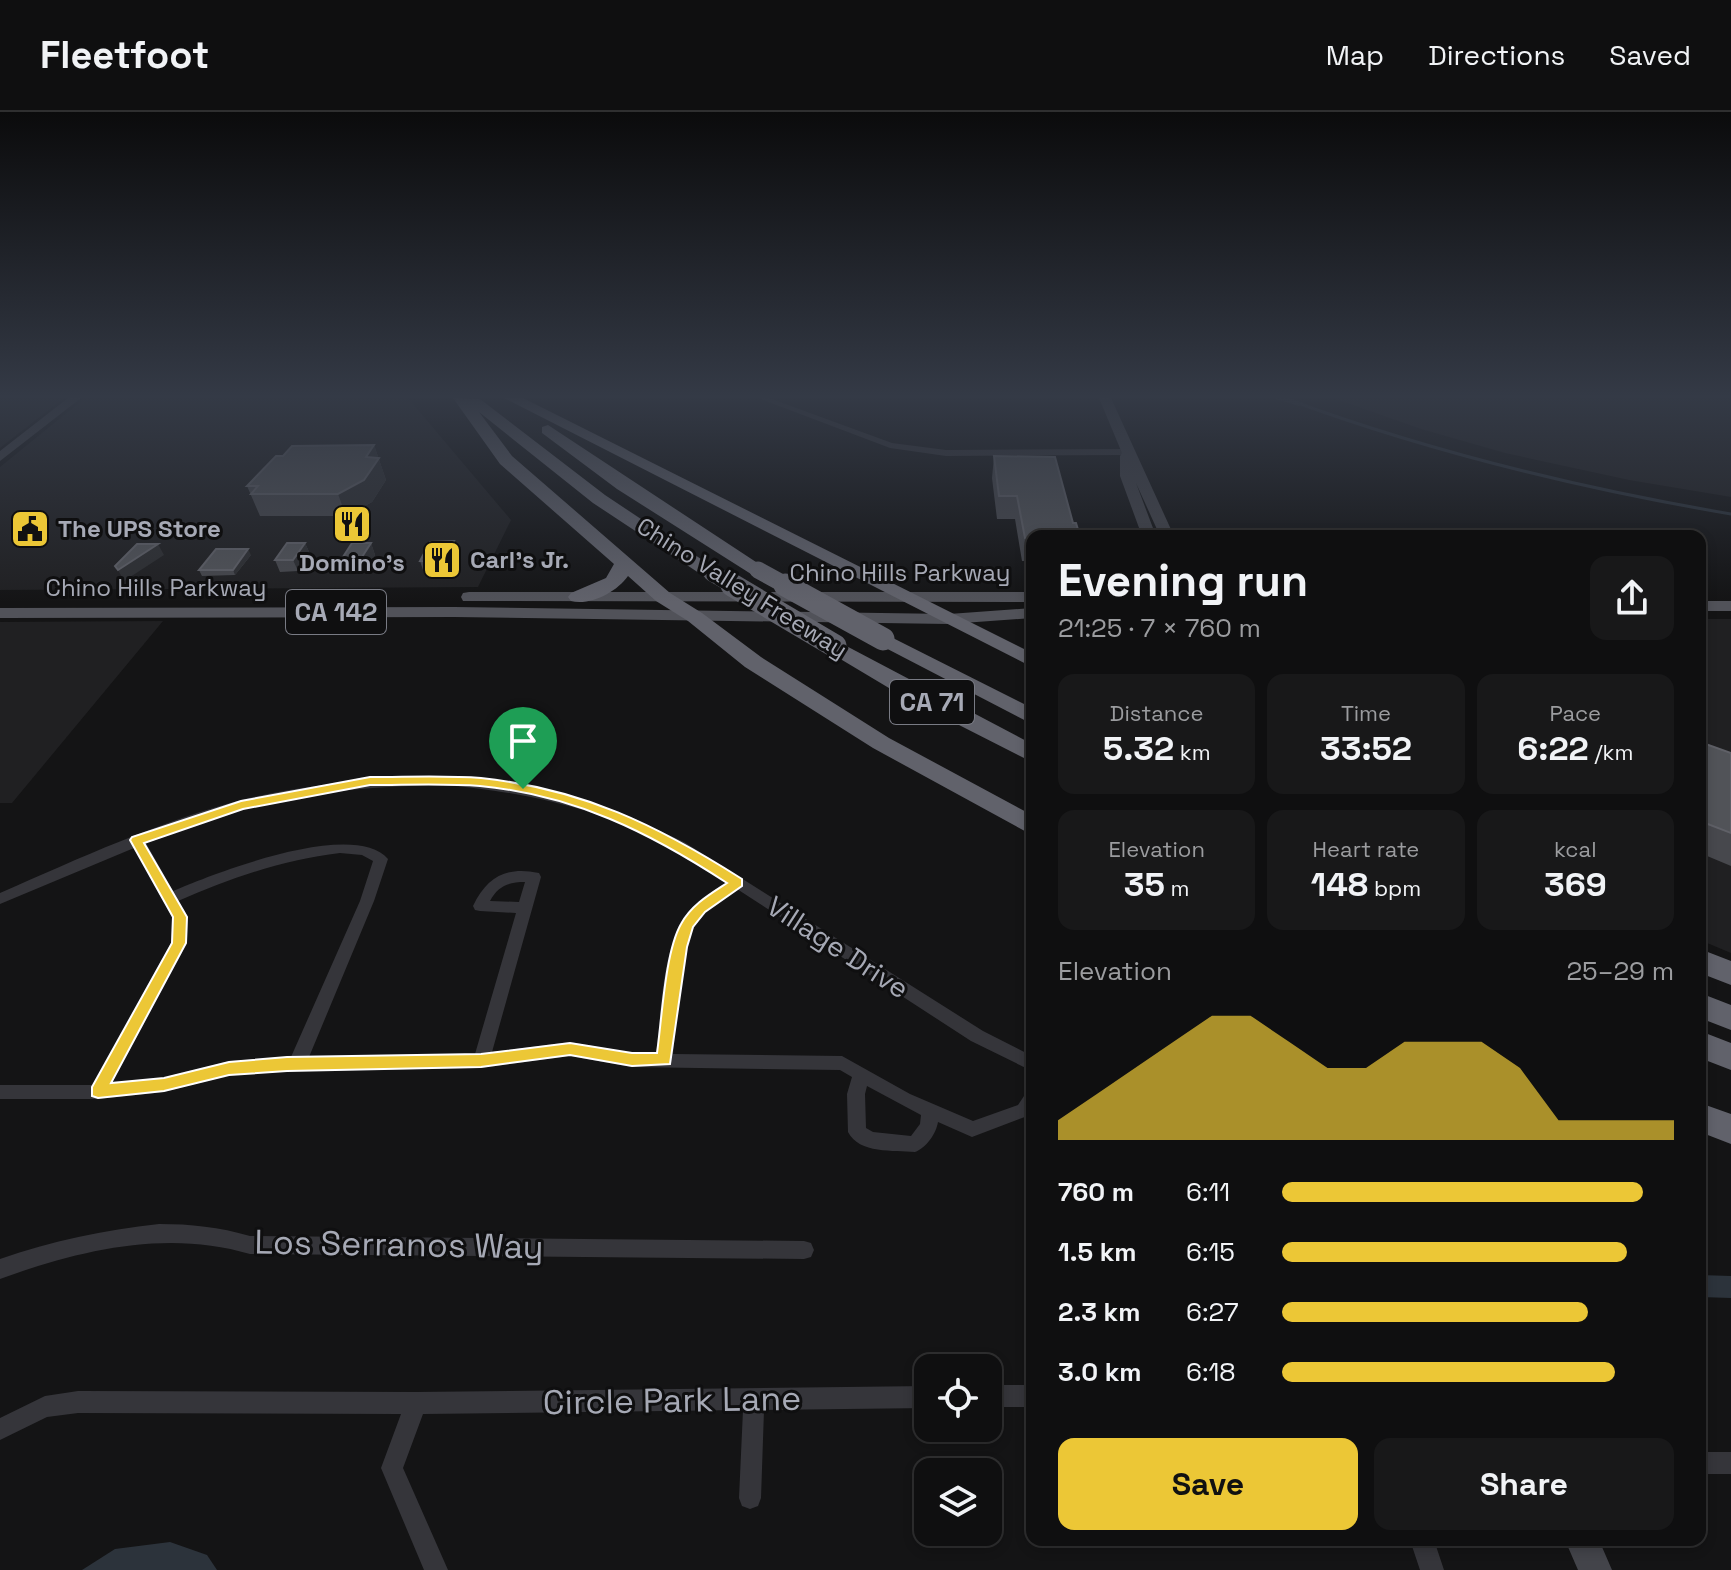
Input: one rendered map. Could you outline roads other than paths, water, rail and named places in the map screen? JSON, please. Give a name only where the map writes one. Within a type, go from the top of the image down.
[{"type":"highway","points":[[513,466],[663,597],[695,617],[753,662],[881,743],[1026,823]]},
{"type":"highway","name":"Chino Valley Freeway","points":[[557,466],[599,499],[712,573],[912,692],[1026,751]]},
{"type":"highway","name":"Chino Valley Freeway","points":[[597,466],[758,570],[1026,714]]},
{"type":"highway","points":[[646,466],[1026,658]]},
{"type":"highway","points":[[578,597],[596,592],[616,579],[623,564]]},
{"type":"highway","points":[[1706,963],[1731,974]]},
{"type":"highway","points":[[1706,1008],[1731,1018]]},
{"type":"highway","points":[[1706,1047],[1731,1057]]},
{"type":"highway","points":[[1706,1119],[1731,1129]]},
{"type":"main road","points":[[1127,466],[1127,476],[1147,530]]},
{"type":"main road","points":[[1135,466],[1164,530]]},
{"type":"main road","name":"Chino Hills Parkway","points":[[0,599],[1026,597]]},
{"type":"main road","points":[[1706,606],[1731,606]]},
{"type":"main road","name":"Chino Hills Parkway","points":[[0,613],[454,612],[949,619],[1026,613]]},
{"type":"main road","points":[[1585,1546],[1595,1570]]},
{"type":"street","name":"Village Drive","points":[[0,899],[137,840],[241,805],[370,781],[479,782],[569,799],[637,823],[679,845],[977,1036],[1026,1061]]},
{"type":"street","points":[[98,1092],[179,943],[180,917],[137,840]]},
{"type":"street","points":[[168,899],[252,865],[352,848],[374,852],[381,859],[378,874],[297,1064]]},
{"type":"street","points":[[664,1059],[680,947],[687,925],[700,908],[737,882]]},
{"type":"street","points":[[481,1061],[525,908]]},
{"type":"street","points":[[0,1092],[98,1092],[164,1085],[229,1068],[481,1061],[570,1049],[632,1060],[842,1063],[972,1129],[1026,1107]]},
{"type":"street","points":[[861,1074],[856,1094],[857,1132],[870,1140],[915,1144],[929,1126],[930,1110]]},
{"type":"street","name":"Los Serranos Way","points":[[0,1269],[94,1241],[172,1234],[228,1235],[250,1245],[804,1250]]},
{"type":"street","points":[[1002,1396],[1026,1396]]},
{"type":"street","name":"Circle Park Lane","points":[[0,1429],[45,1407],[78,1402],[416,1403],[914,1397]]},
{"type":"street","points":[[750,1498],[754,1399]]},
{"type":"street","points":[[416,1403],[392,1468],[436,1570]]},
{"type":"street","points":[[1706,1463],[1731,1463]]},
{"type":"street","points":[[1424,1546],[1432,1570]]},
{"type":"waterway","points":[[1505,466],[1731,514]]},
{"type":"waterway","points":[[1706,1286],[1731,1287]]},
{"type":"place","name":"Domino's","points":[[352,524]]},
{"type":"place","name":"The UPS Store","points":[[30,529]]},
{"type":"place","name":"Carl's Jr.","points":[[442,560]]}]
